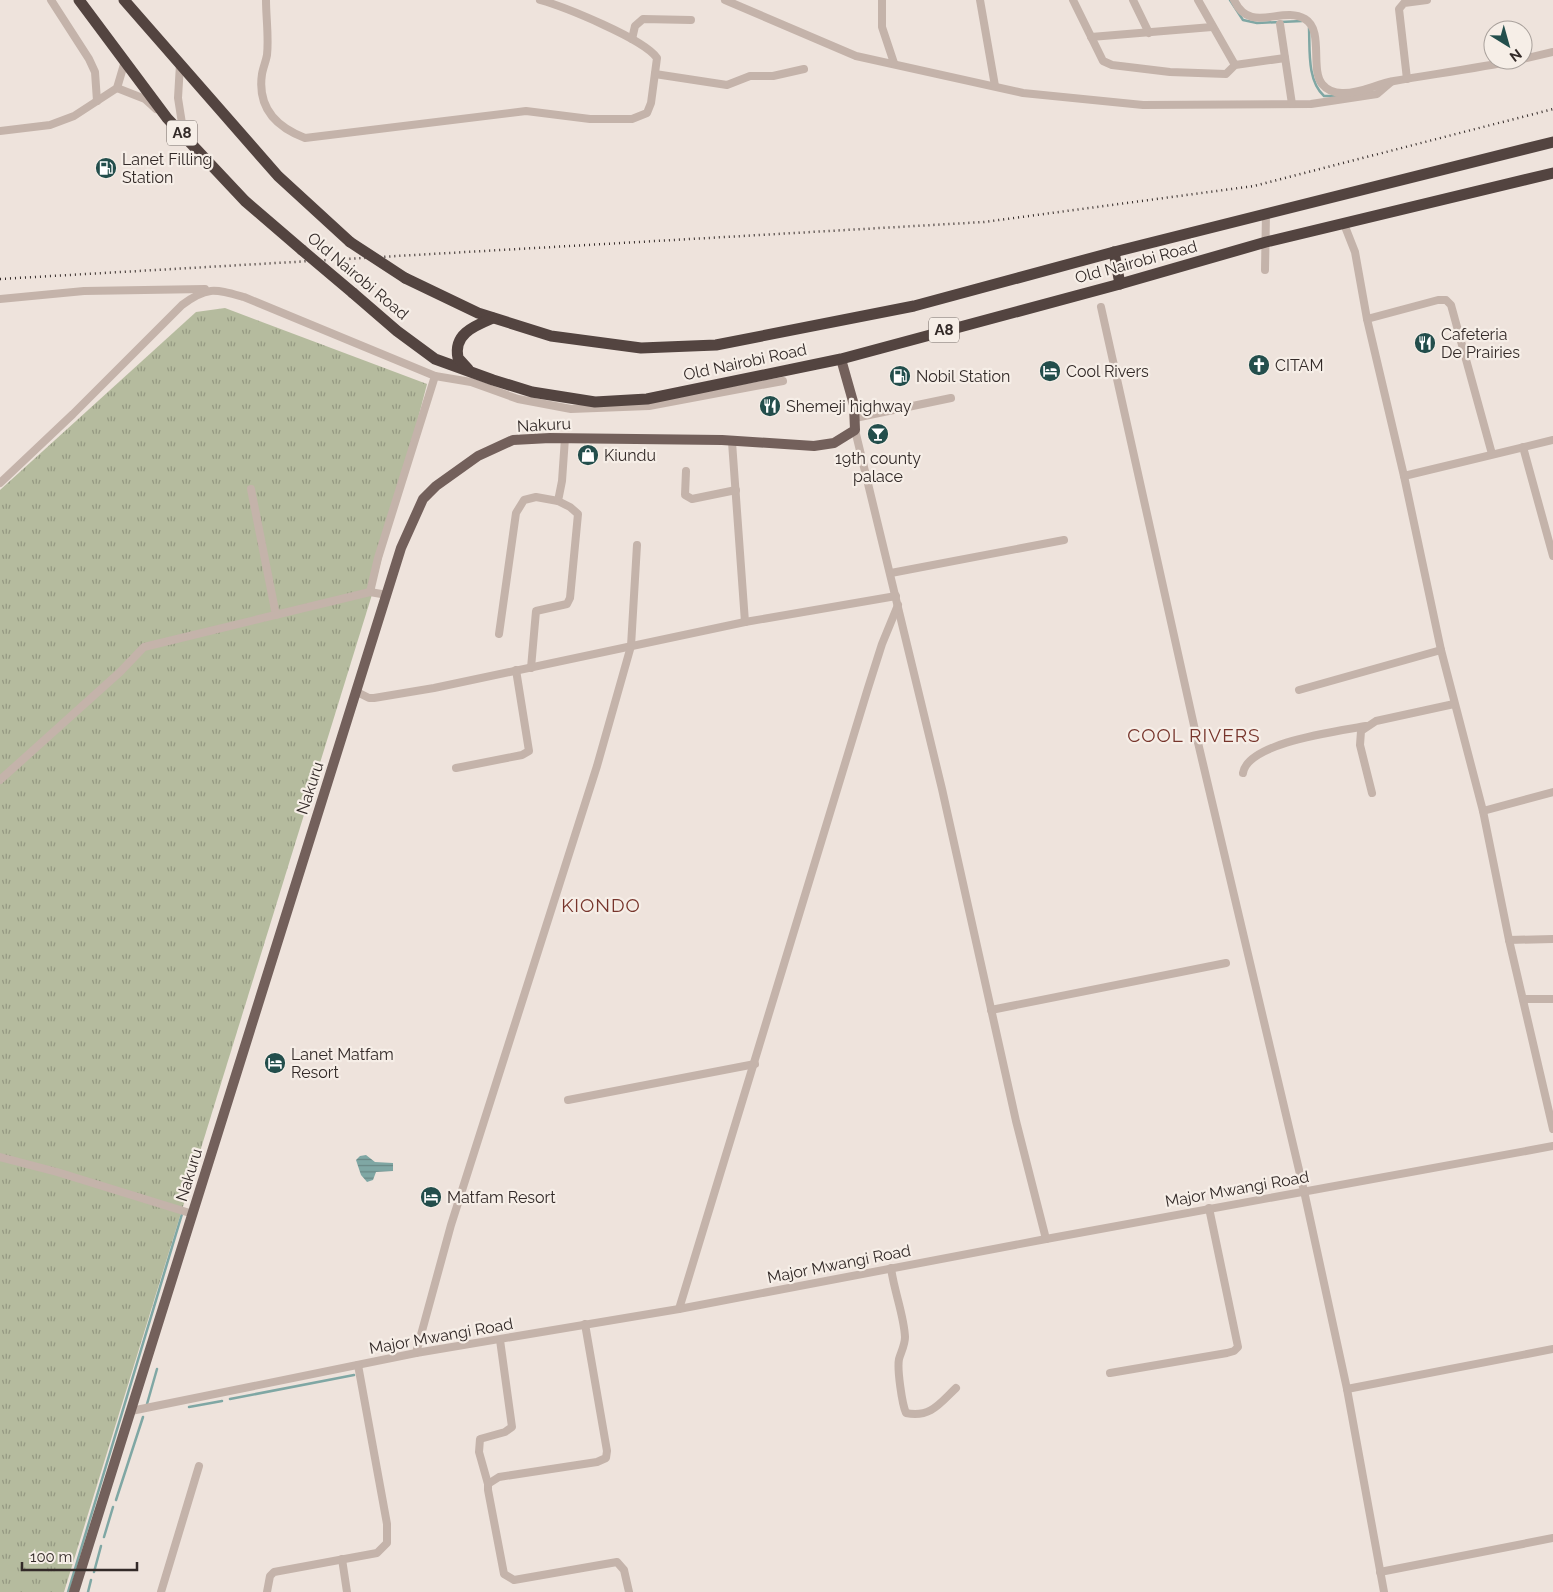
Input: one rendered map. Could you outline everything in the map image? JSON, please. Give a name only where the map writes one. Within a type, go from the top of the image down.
[{"type":"highway","name":"Old Nairobi Road","points":[[79,0],[167,118],[245,202],[396,331],[435,358],[469,371],[532,392],[595,402],[648,399],[841,358],[1120,284],[1266,242],[1553,173]]},
{"type":"highway","name":"A8","points":[[124,0],[180,64]]},
{"type":"highway","name":"Old Nairobi Road","points":[[180,64],[278,176],[350,242],[405,278],[459,306],[551,336],[606,345],[664,349],[716,346],[914,306],[1114,252],[1553,142]]},
{"type":"highway","points":[[1114,252],[1120,284]]},
{"type":"highway","points":[[469,371],[458,358],[458,342],[464,332],[493,318]]},
{"type":"main road","points":[[841,358],[855,418],[855,430]]},
{"type":"main road","name":"Nakuru","points":[[74,1592],[291,894],[357,692],[401,548],[423,499],[436,486],[478,456],[496,446],[513,440],[565,438],[814,446],[834,443],[855,430]]},
{"type":"street","points":[[52,0],[89,59],[95,72],[97,101]]},
{"type":"street","points":[[266,0],[267,54],[262,75],[264,106],[275,122],[288,131],[305,138],[526,111],[590,119],[632,119],[647,113],[651,103],[656,58],[648,48],[632,39],[540,0]]},
{"type":"street","points":[[725,0],[856,56],[1023,93],[1143,104],[1311,104],[1377,94],[1391,82]]},
{"type":"street","points":[[882,0],[882,27],[894,63]]},
{"type":"street","points":[[980,0],[995,86]]},
{"type":"street","points":[[1074,0],[1103,61],[1112,65],[1170,72],[1226,74],[1235,65],[1285,58]]},
{"type":"street","points":[[1133,0],[1149,33]]},
{"type":"street","points":[[1198,0],[1235,65]]},
{"type":"street","points":[[1234,0],[1238,8],[1248,16],[1261,18],[1294,16],[1306,20],[1313,27],[1320,82],[1328,90],[1341,93],[1362,91],[1391,82],[1483,66]]},
{"type":"street","points":[[1407,79],[1398,9],[1404,3],[1426,0]]},
{"type":"street","points":[[632,39],[635,26],[643,19],[692,20]]},
{"type":"street","points":[[1280,24],[1292,104]]},
{"type":"street","points":[[1091,37],[1212,27]]},
{"type":"street","points":[[1533,57],[1553,52]]},
{"type":"street","points":[[0,131],[50,125],[74,116],[117,88],[125,61]]},
{"type":"street","points":[[180,64],[178,98],[184,136]]},
{"type":"street","points":[[655,74],[727,85],[750,76],[773,76],[804,69]]},
{"type":"street","points":[[117,88],[145,99],[167,118]]},
{"type":"street","points":[[1265,270],[1266,213]]},
{"type":"street","points":[[1344,224],[1355,252],[1367,319],[1404,476],[1441,650],[1482,811],[1509,940],[1553,1129]]},
{"type":"street","points":[[0,299],[84,291],[211,289],[244,297],[435,376],[471,382],[518,399],[571,409],[649,406],[783,381]]},
{"type":"street","points":[[0,483],[73,414],[182,305],[196,295],[211,289]]},
{"type":"street","points":[[1367,319],[1438,300],[1446,300],[1451,305],[1492,454]]},
{"type":"street","points":[[1101,308],[1199,749],[1304,1191],[1347,1389],[1384,1592]]},
{"type":"street","points":[[370,592],[378,558],[435,376]]},
{"type":"street","points":[[855,418],[952,398]]},
{"type":"street","points":[[855,430],[891,573],[991,1010],[1046,1238]]},
{"type":"street","points":[[558,501],[565,438]]},
{"type":"street","points":[[1404,476],[1553,440]]},
{"type":"street","points":[[732,442],[745,622]]},
{"type":"street","points":[[1523,447],[1553,556]]},
{"type":"street","points":[[686,471],[686,495],[692,499],[736,490]]},
{"type":"street","points":[[251,489],[276,615]]},
{"type":"street","points":[[499,634],[516,513],[524,500],[536,497],[558,501],[570,506],[578,514],[570,598],[567,604],[536,611],[531,668]]},
{"type":"street","points":[[891,573],[1064,540]]},
{"type":"street","points":[[416,1353],[451,1225],[597,766],[631,646],[637,545]]},
{"type":"street","points":[[0,780],[120,672],[144,647],[370,592],[387,595]]},
{"type":"street","points":[[357,692],[368,698],[374,698],[531,668],[745,622],[896,596]]},
{"type":"street","points":[[679,1309],[871,679],[882,644],[898,605]]},
{"type":"street","points":[[1299,690],[1441,650]]},
{"type":"street","points":[[456,768],[522,755],[529,751],[516,670]]},
{"type":"street","points":[[1372,793],[1360,744],[1361,730],[1376,721],[1454,704]]},
{"type":"street","points":[[1243,772],[1246,765],[1280,744],[1366,726]]},
{"type":"street","points":[[1482,811],[1553,792]]},
{"type":"street","points":[[1509,940],[1553,939]]},
{"type":"street","points":[[991,1010],[1226,963]]},
{"type":"street","points":[[1523,999],[1553,999]]},
{"type":"street","points":[[568,1100],[755,1064]]},
{"type":"street","name":"Major Mwangi Road","points":[[131,1411],[416,1353],[679,1309],[1046,1238],[1553,1146]]},
{"type":"street","points":[[0,1157],[57,1172],[193,1214]]},
{"type":"street","points":[[1110,1372],[1234,1352],[1238,1347],[1209,1208]]},
{"type":"street","points":[[891,1268],[894,1292],[904,1324],[905,1340],[898,1361],[902,1405],[906,1413],[917,1415],[930,1412],[956,1388]]},
{"type":"street","points":[[488,1484],[499,1477],[597,1462],[606,1458],[607,1451],[585,1324]]},
{"type":"street","points":[[500,1340],[512,1427],[505,1432],[480,1439],[479,1452],[488,1484],[504,1574],[514,1580],[617,1562],[624,1570],[629,1592]]},
{"type":"street","points":[[1347,1389],[1553,1349]]},
{"type":"street","points":[[267,1592],[270,1576],[274,1572],[377,1553],[387,1543],[386,1524],[358,1365]]},
{"type":"street","points":[[161,1592],[198,1466]]},
{"type":"street","points":[[1380,1572],[1553,1538]]},
{"type":"street","points":[[342,1559],[347,1592]]},
{"type":"green space","points":[[225,308],[427,384],[374,588],[64,1592],[0,1592],[0,490],[196,312]]},
{"type":"water","points":[[366,1155],[375,1162],[393,1163],[393,1171],[376,1172],[373,1180],[367,1182],[361,1175],[356,1160],[360,1156]]},
{"type":"waterway","points":[[1230,0],[1243,20],[1257,23],[1302,21]]},
{"type":"waterway","points":[[1309,28],[1310,65],[1315,82],[1324,96],[1339,96]]},
{"type":"waterway","points":[[68,1592],[182,1214]]},
{"type":"waterway","points":[[147,1404],[157,1369]]},
{"type":"waterway","points":[[230,1399],[354,1375]]},
{"type":"waterway","points":[[189,1407],[222,1401]]},
{"type":"waterway","points":[[116,1500],[143,1417]]},
{"type":"waterway","points":[[104,1537],[113,1507]]},
{"type":"waterway","points":[[94,1572],[101,1546]]},
{"type":"waterway","points":[[88,1592],[91,1580]]},
{"type":"railway","points":[[0,279],[984,222],[1254,186],[1553,109]]},
{"type":"place","name":"Lanet Filling Station","points":[[106,168]]},
{"type":"place","name":"Cafeteria De Prairies","points":[[1425,343]]},
{"type":"place","name":"CITAM","points":[[1259,365]]},
{"type":"place","name":"Cool Rivers","points":[[1050,371]]},
{"type":"place","name":"Nobil Station","points":[[900,376]]},
{"type":"place","name":"Shemeji highway","points":[[770,406]]},
{"type":"place","name":"19th county palace","points":[[878,434]]},
{"type":"place","name":"Kiundu","points":[[588,455]]},
{"type":"place","name":"Lanet Matfam Resort","points":[[275,1063]]},
{"type":"place","name":"Matfam Resort","points":[[431,1197]]},
{"type":"district","name":"COOL RIVERS","points":[[1194,735]]},
{"type":"district","name":"KIONDO","points":[[601,905]]}]
